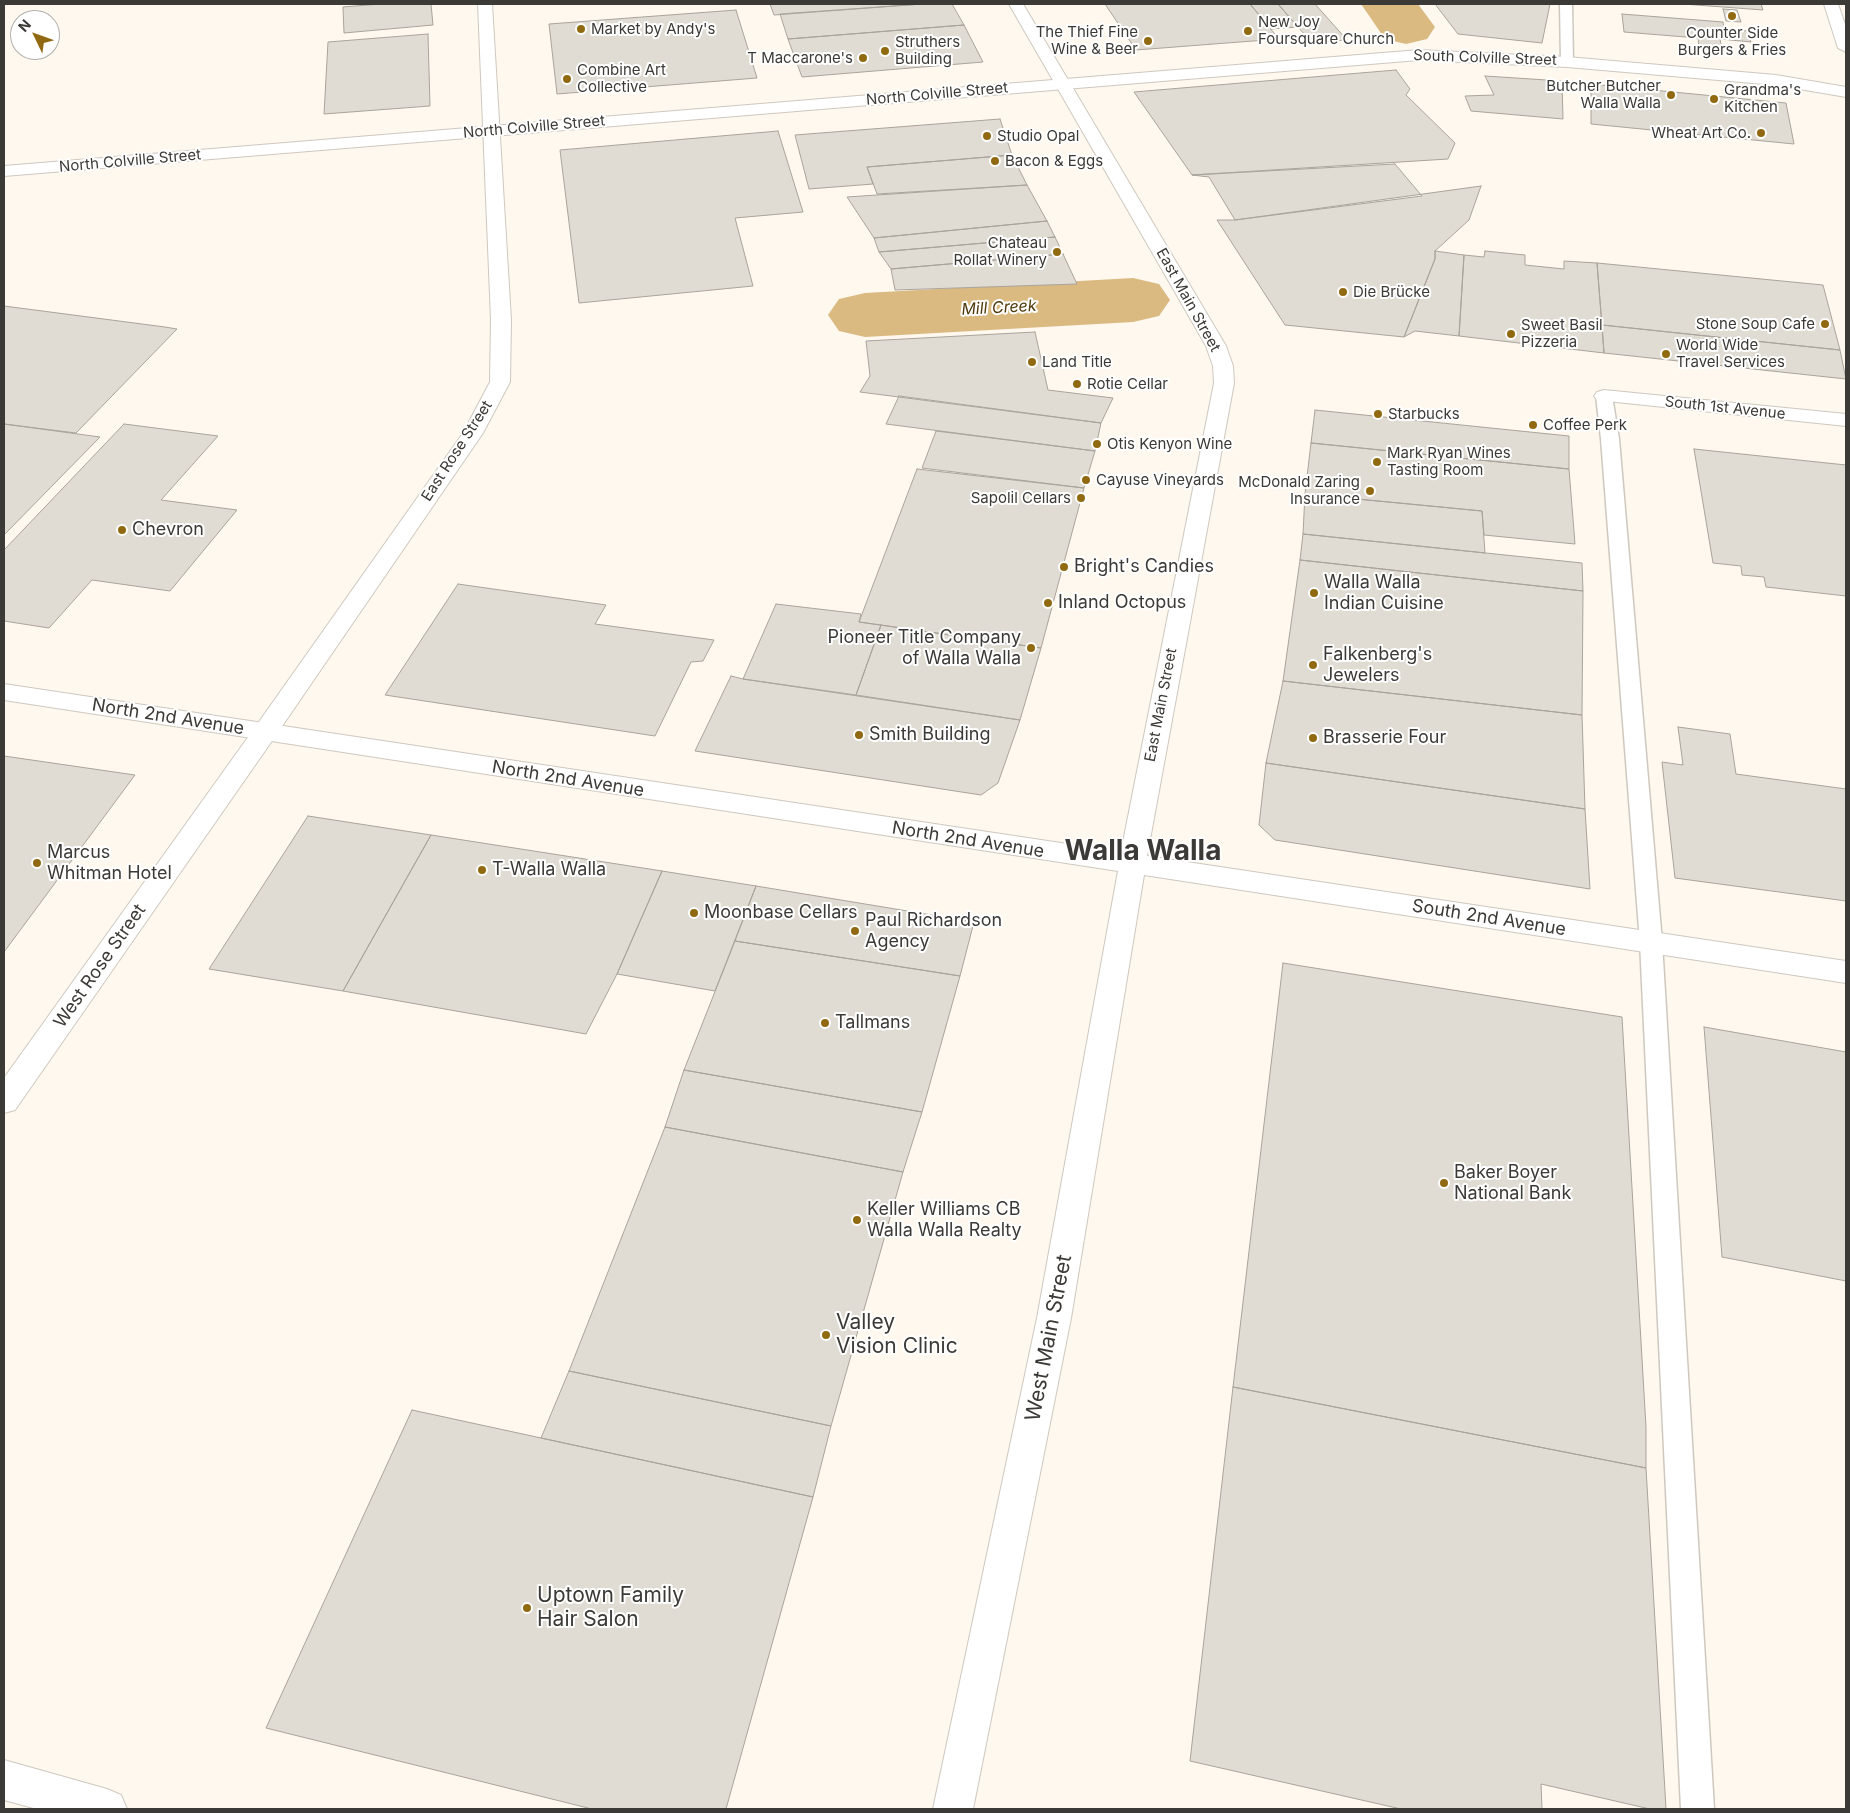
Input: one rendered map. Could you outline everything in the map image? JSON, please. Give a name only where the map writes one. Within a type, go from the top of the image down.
[{"type":"main road","name":"East Rose Street","points":[[265,732],[473,432],[500,382],[501,320],[485,4]]},
{"type":"main road","name":"East Main Street","points":[[1016,4],[1064,83],[1216,346],[1223,366],[1224,383],[1142,802],[1132,865]]},
{"type":"main road","points":[[1831,4],[1846,48]]},
{"type":"main road","name":"South Colville Street","points":[[1064,83],[1419,55],[1567,62],[1776,80],[1846,92]]},
{"type":"main road","name":"North Colville Street","points":[[4,171],[1064,83]]},
{"type":"main road","name":"South 1st Avenue","points":[[1604,396],[1846,420]]},
{"type":"main road","name":"North 2nd Avenue","points":[[4,692],[1132,865]]},
{"type":"main road","name":"West Rose Street","points":[[4,1101],[265,732]]},
{"type":"main road","name":"South 2nd Avenue","points":[[1132,865],[1846,972]]},
{"type":"main road","name":"West Main Street","points":[[953,1809],[1054,1318],[1132,865]]},
{"type":"main road","points":[[4,1780],[107,1809]]},
{"type":"lane","points":[[1566,4],[1567,62]]},
{"type":"lane","points":[[1604,396],[1611,449],[1650,942],[1698,1809]]},
{"type":"building","points":[[380,4],[431,4],[433,25],[344,33],[343,7]]},
{"type":"building","points":[[770,4],[922,4],[774,15]]},
{"type":"building","points":[[922,4],[952,4],[964,25],[788,39],[780,14]]},
{"type":"building","points":[[1105,4],[1250,4],[1279,39],[1136,50]]},
{"type":"building","points":[[1250,4],[1278,4],[1298,27],[1271,29]]},
{"type":"building","points":[[1278,4],[1315,4],[1347,40],[1312,43]]},
{"type":"building","points":[[1435,4],[1550,4],[1542,43],[1458,34]]},
{"type":"building","points":[[1683,4],[1761,4],[1763,10]]},
{"type":"building","name":"Counter Side Burgers & Fries","points":[[1723,9],[1737,10],[1741,22],[1726,21]]},
{"type":"building","points":[[736,10],[757,78],[557,94],[549,24]]},
{"type":"building","points":[[1622,14],[1723,22],[1724,29],[1748,31],[1751,42],[1720,39],[1722,49],[1699,47],[1698,38],[1624,32]]},
{"type":"building","name":"Struthers Building","points":[[964,25],[983,62],[802,77],[788,39]]},
{"type":"building","points":[[428,34],[430,106],[324,114],[328,42]]},
{"type":"building","points":[[1396,70],[1410,89],[1406,95],[1455,143],[1448,159],[1192,175],[1134,92]]},
{"type":"building","points":[[1485,76],[1562,81],[1563,119],[1471,111],[1465,96],[1494,95]]},
{"type":"building","points":[[1591,84],[1786,103],[1794,144],[1591,124]]},
{"type":"building","points":[[1000,119],[1012,155],[867,167],[873,184],[809,189],[795,135]]},
{"type":"building","points":[[778,131],[803,212],[735,218],[753,286],[579,303],[560,150]]},
{"type":"building","points":[[1012,155],[1027,185],[877,194],[867,167]]},
{"type":"building","points":[[1395,164],[1422,196],[1235,220],[1209,177],[1192,175]]},
{"type":"building","points":[[1027,185],[1047,221],[874,238],[847,197]]},
{"type":"building","name":"Die Brücke","points":[[1481,186],[1469,220],[1435,251],[1435,259],[1404,337],[1285,325],[1217,220],[1235,220]]},
{"type":"building","points":[[1047,221],[1055,237],[879,252],[874,238]]},
{"type":"building","points":[[1055,237],[1063,254],[891,269],[879,252]]},
{"type":"building","points":[[1435,251],[1464,255],[1459,336],[1415,331],[1404,337],[1435,259]]},
{"type":"building","points":[[1485,251],[1525,255],[1525,265],[1564,269],[1564,261],[1597,263],[1604,353],[1459,336],[1464,255],[1484,257]]},
{"type":"building","points":[[1063,254],[1077,284],[895,290],[891,269]]},
{"type":"building","points":[[1597,263],[1823,285],[1840,350],[1602,325]]},
{"type":"building","points":[[4,306],[177,329],[76,433],[4,424]]},
{"type":"building","points":[[1602,325],[1840,350],[1846,379],[1604,353]]},
{"type":"building","points":[[1035,332],[1048,390],[1113,398],[1101,423],[860,392],[870,376],[866,341]]},
{"type":"building","points":[[899,396],[1101,423],[1095,451],[886,424]]},
{"type":"building","points":[[1315,410],[1569,436],[1569,469],[1311,443]]},
{"type":"building","points":[[4,424],[100,437],[4,535]]},
{"type":"building","name":"Chevron","points":[[124,424],[218,436],[161,500],[237,510],[170,591],[92,580],[49,628],[4,621],[4,550]]},
{"type":"building","points":[[936,431],[1095,451],[1084,488],[922,468]]},
{"type":"building","points":[[1311,443],[1569,469],[1575,544],[1484,535],[1482,511],[1305,494]]},
{"type":"building","points":[[1694,449],[1846,465],[1846,596],[1766,587],[1764,577],[1742,575],[1741,566],[1713,563]]},
{"type":"building","points":[[917,469],[1084,488],[1041,648],[859,622]]},
{"type":"building","points":[[1305,494],[1482,511],[1485,553],[1303,534]]},
{"type":"building","points":[[1303,534],[1582,563],[1583,591],[1300,560]]},
{"type":"building","points":[[1300,560],[1583,591],[1582,715],[1283,681]]},
{"type":"building","points":[[458,584],[606,605],[595,624],[714,640],[703,661],[691,662],[655,736],[385,695]]},
{"type":"building","points":[[776,604],[861,614],[859,622],[881,625],[856,695],[743,679]]},
{"type":"building","points":[[881,625],[1041,648],[1020,720],[856,695]]},
{"type":"building","name":"Smith Building","points":[[731,676],[1020,720],[998,783],[981,795],[695,751]]},
{"type":"building","points":[[1283,681],[1582,715],[1585,809],[1266,763]]},
{"type":"building","points":[[1678,727],[1730,734],[1736,774],[1846,789],[1846,901],[1675,878],[1662,762],[1683,765]]},
{"type":"building","name":"Marcus Whitman Hotel","points":[[4,756],[135,775],[4,952]]},
{"type":"building","points":[[1266,763],[1585,809],[1590,889],[1275,840],[1259,825]]},
{"type":"building","points":[[308,816],[431,835],[343,991],[209,969]]},
{"type":"building","points":[[431,835],[662,871],[617,974],[586,1034],[343,991]]},
{"type":"building","name":"Moonbase Cellars","points":[[662,871],[756,886],[715,991],[617,974]]},
{"type":"building","name":"Paul Richardson Agency","points":[[756,886],[974,922],[960,976],[735,941]]},
{"type":"building","name":"Tallmans","points":[[735,941],[960,976],[922,1112],[684,1070]]},
{"type":"building","name":"Baker Boyer National Bank","points":[[1283,963],[1622,1017],[1646,1427],[1646,1468],[1233,1387]]},
{"type":"building","points":[[1704,1027],[1846,1052],[1846,1281],[1722,1257]]},
{"type":"building","points":[[684,1070],[922,1112],[903,1172],[665,1127]]},
{"type":"building","points":[[665,1127],[903,1172],[831,1426],[569,1371]]},
{"type":"building","points":[[569,1371],[831,1426],[813,1497],[541,1438]]},
{"type":"building","points":[[1233,1387],[1646,1468],[1666,1809],[1650,1809],[1541,1784],[1542,1809],[1401,1809],[1190,1761]]},
{"type":"building","points":[[412,1410],[813,1497],[726,1809],[592,1809],[266,1728]]},
{"type":"waterway","name":"Mill Creek","points":[[1389,4],[1406,27]]},
{"type":"waterway","name":"Mill Creek","points":[[865,315],[1133,300]]},
{"type":"place","name":"Counter Side Burgers & Fries","points":[[1732,16]]},
{"type":"place","name":"Market by Andy's","points":[[581,29]]},
{"type":"place","name":"New Joy Foursquare Church","points":[[1248,31]]},
{"type":"place","name":"The Thief Fine Wine & Beer","points":[[1148,41]]},
{"type":"place","name":"Struthers Building","points":[[885,51]]},
{"type":"place","name":"T Maccarone's","points":[[863,58]]},
{"type":"place","name":"Combine Art Collective","points":[[567,79]]},
{"type":"place","name":"Butcher Butcher Walla Walla","points":[[1671,95]]},
{"type":"place","name":"Grandma's Kitchen","points":[[1714,99]]},
{"type":"place","name":"Wheat Art Co.","points":[[1761,133]]},
{"type":"place","name":"Studio Opal","points":[[987,136]]},
{"type":"place","name":"Bacon & Eggs","points":[[995,161]]},
{"type":"place","name":"Chateau Rollat Winery","points":[[1057,252]]},
{"type":"place","name":"Die Brücke","points":[[1343,292]]},
{"type":"place","name":"Stone Soup Cafe","points":[[1825,324]]},
{"type":"place","name":"Sweet Basil Pizzeria","points":[[1511,334]]},
{"type":"place","name":"World Wide Travel Services","points":[[1666,354]]},
{"type":"place","name":"Land Title","points":[[1032,362]]},
{"type":"place","name":"Rotie Cellar","points":[[1077,384]]},
{"type":"place","name":"Starbucks","points":[[1378,414]]},
{"type":"place","name":"Coffee Perk","points":[[1533,425]]},
{"type":"place","name":"Otis Kenyon Wine","points":[[1097,444]]},
{"type":"place","name":"Mark Ryan Wines Tasting Room","points":[[1377,462]]},
{"type":"place","name":"Cayuse Vineyards","points":[[1086,480]]},
{"type":"place","name":"McDonald Zaring Insurance","points":[[1370,491]]},
{"type":"place","name":"Sapolil Cellars","points":[[1081,498]]},
{"type":"place","name":"Chevron","points":[[122,530]]},
{"type":"place","name":"Bright's Candies","points":[[1064,567]]},
{"type":"place","name":"Walla Walla Indian Cuisine","points":[[1314,593]]},
{"type":"place","name":"Inland Octopus","points":[[1048,603]]},
{"type":"place","name":"Pioneer Title Company of Walla Walla","points":[[1031,648]]},
{"type":"place","name":"Falkenberg's Jewelers","points":[[1313,665]]},
{"type":"place","name":"Smith Building","points":[[859,735]]},
{"type":"place","name":"Brasserie Four","points":[[1313,738]]},
{"type":"place","name":"Marcus Whitman Hotel","points":[[37,863]]},
{"type":"place","name":"T-Walla Walla","points":[[482,870]]},
{"type":"place","name":"Moonbase Cellars","points":[[694,913]]},
{"type":"place","name":"Paul Richardson Agency","points":[[855,931]]},
{"type":"place","name":"Tallmans","points":[[825,1023]]},
{"type":"place","name":"Baker Boyer National Bank","points":[[1444,1183]]},
{"type":"place","name":"Keller Williams CB Walla Walla Realty","points":[[857,1220]]},
{"type":"place","name":"Valley Vision Clinic","points":[[826,1335]]},
{"type":"place","name":"Uptown Family Hair Salon","points":[[527,1608]]},
{"type":"district","name":"Walla Walla","points":[[1143,852]]}]
